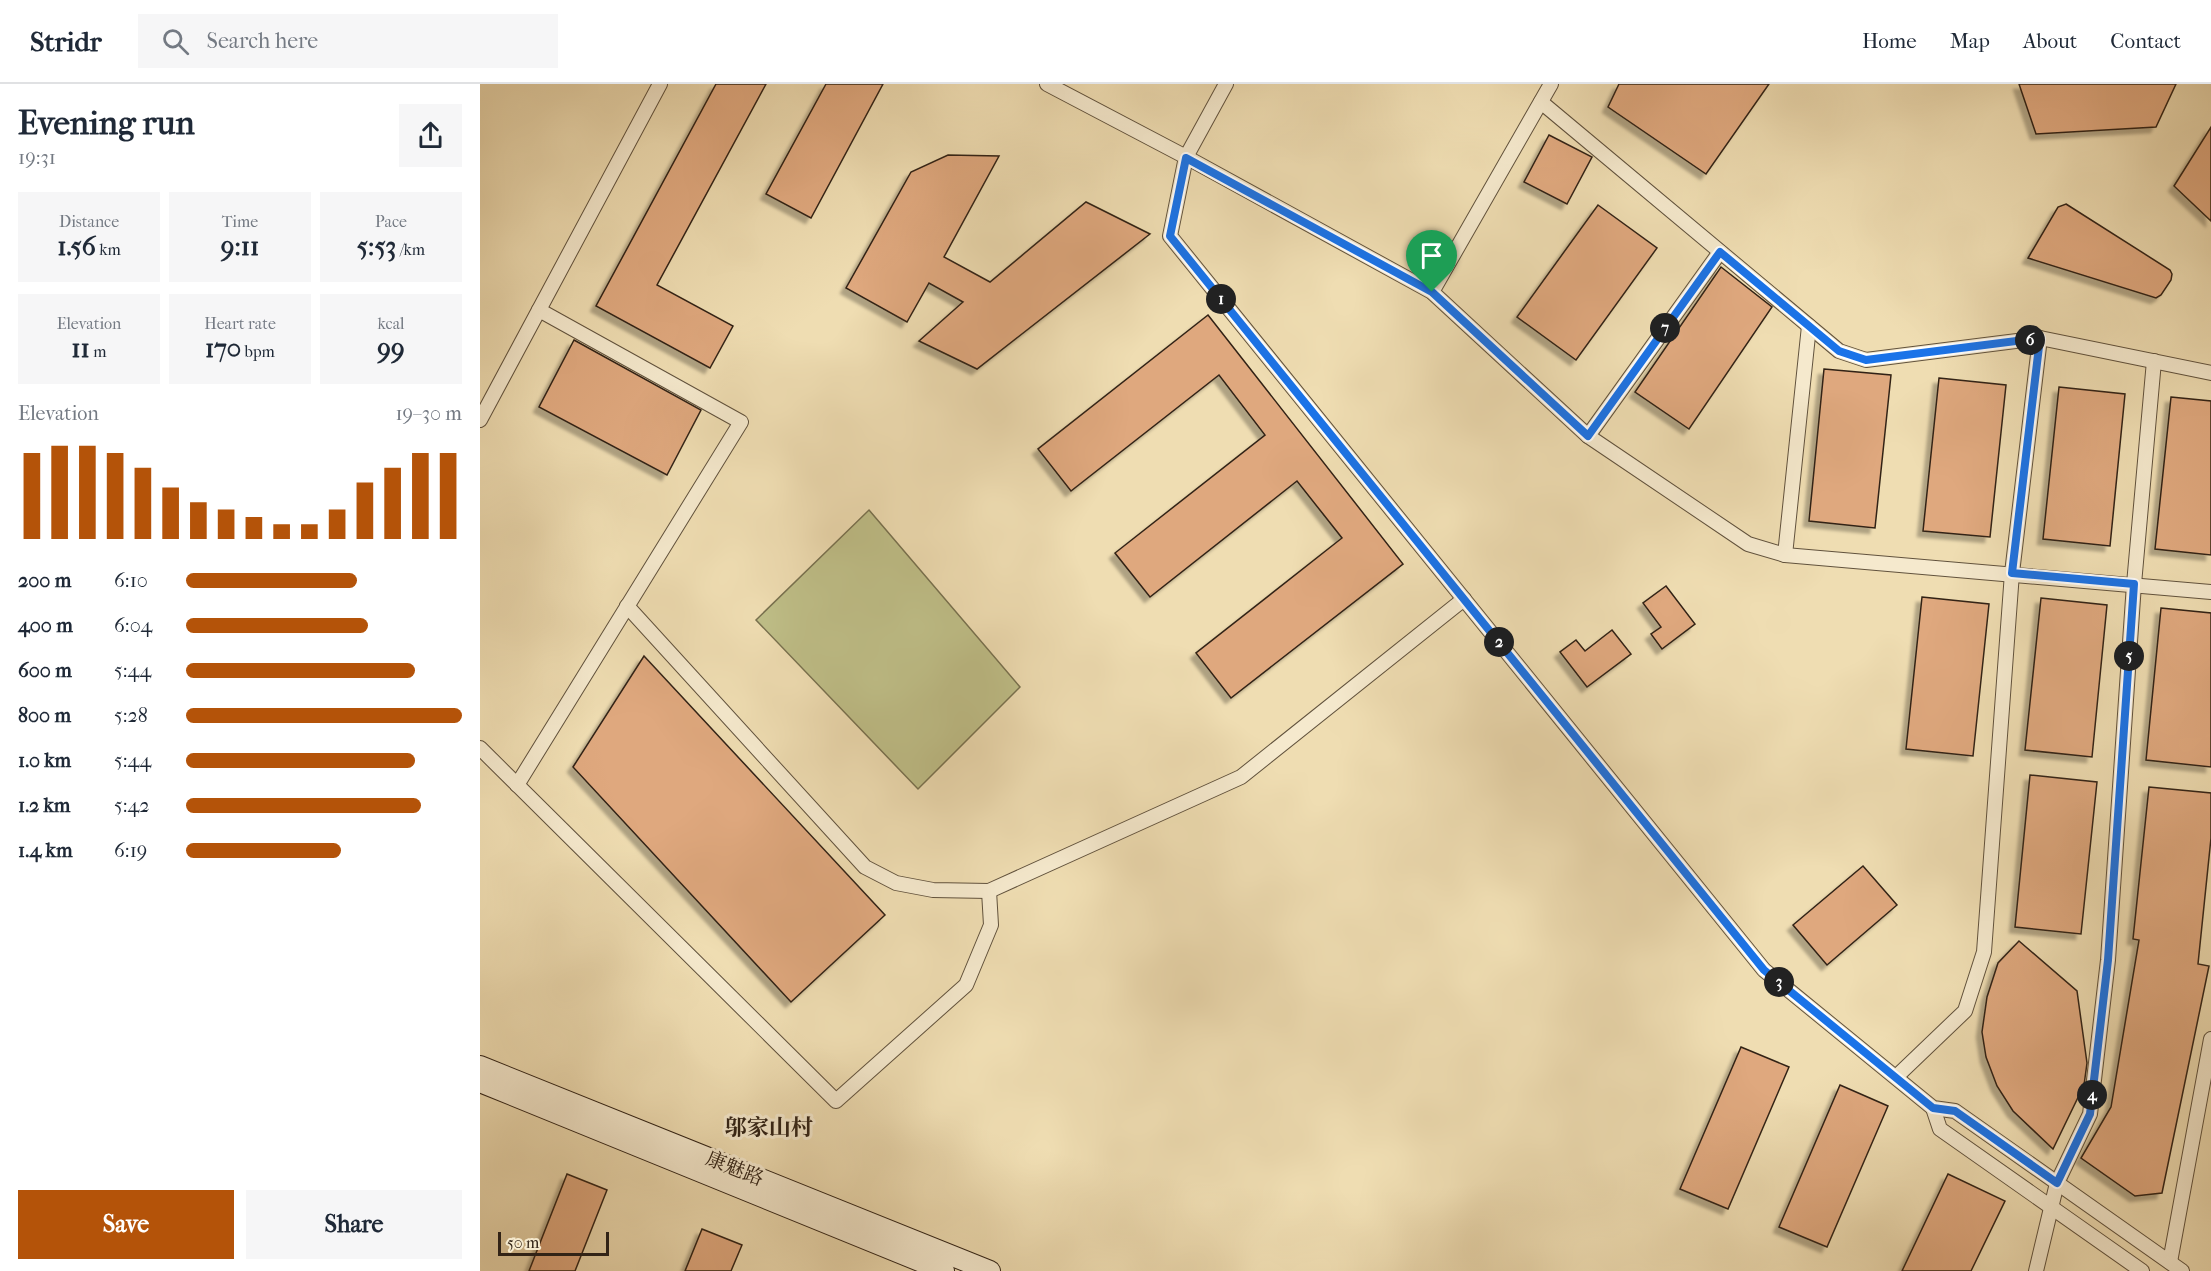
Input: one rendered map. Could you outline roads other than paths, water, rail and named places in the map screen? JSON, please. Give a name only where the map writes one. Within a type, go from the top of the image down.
[{"type":"main road","name":"康魅路","points":[[480,1065],[990,1271]]},
{"type":"main road","name":"康魅路","points":[[480,1082],[944,1271]]},
{"type":"street","points":[[480,420],[660,84]]},
{"type":"street","points":[[1047,84],[1432,292],[1588,436],[1748,544],[1785,555],[2211,592]]},
{"type":"street","points":[[1226,84],[1186,158],[1170,236],[1764,970],[1933,1108],[1940,1129],[2142,1271]]},
{"type":"street","points":[[1432,292],[1551,84]]},
{"type":"street","points":[[1541,102],[1839,351],[1866,360],[2040,338],[2211,373]]},
{"type":"street","points":[[1588,436],[1720,252]]},
{"type":"street","points":[[517,785],[741,422],[539,310]]},
{"type":"street","points":[[1785,555],[1809,326]]},
{"type":"street","points":[[1896,1077],[1965,1011],[1984,952],[2012,573],[2040,338]]},
{"type":"street","points":[[2036,1271],[2057,1183],[2090,1114],[2108,960],[2134,584],[2154,361]]},
{"type":"street","points":[[627,606],[866,867],[896,883],[933,890],[989,891],[1241,777],[1464,599]]},
{"type":"street","points":[[480,748],[836,1101],[966,985],[991,926],[989,891]]},
{"type":"street","points":[[2170,1262],[2211,1040]]},
{"type":"street","points":[[1933,1108],[1955,1111],[2182,1271]]},
{"type":"district","name":"邬家山村","points":[[769,1127]]}]
